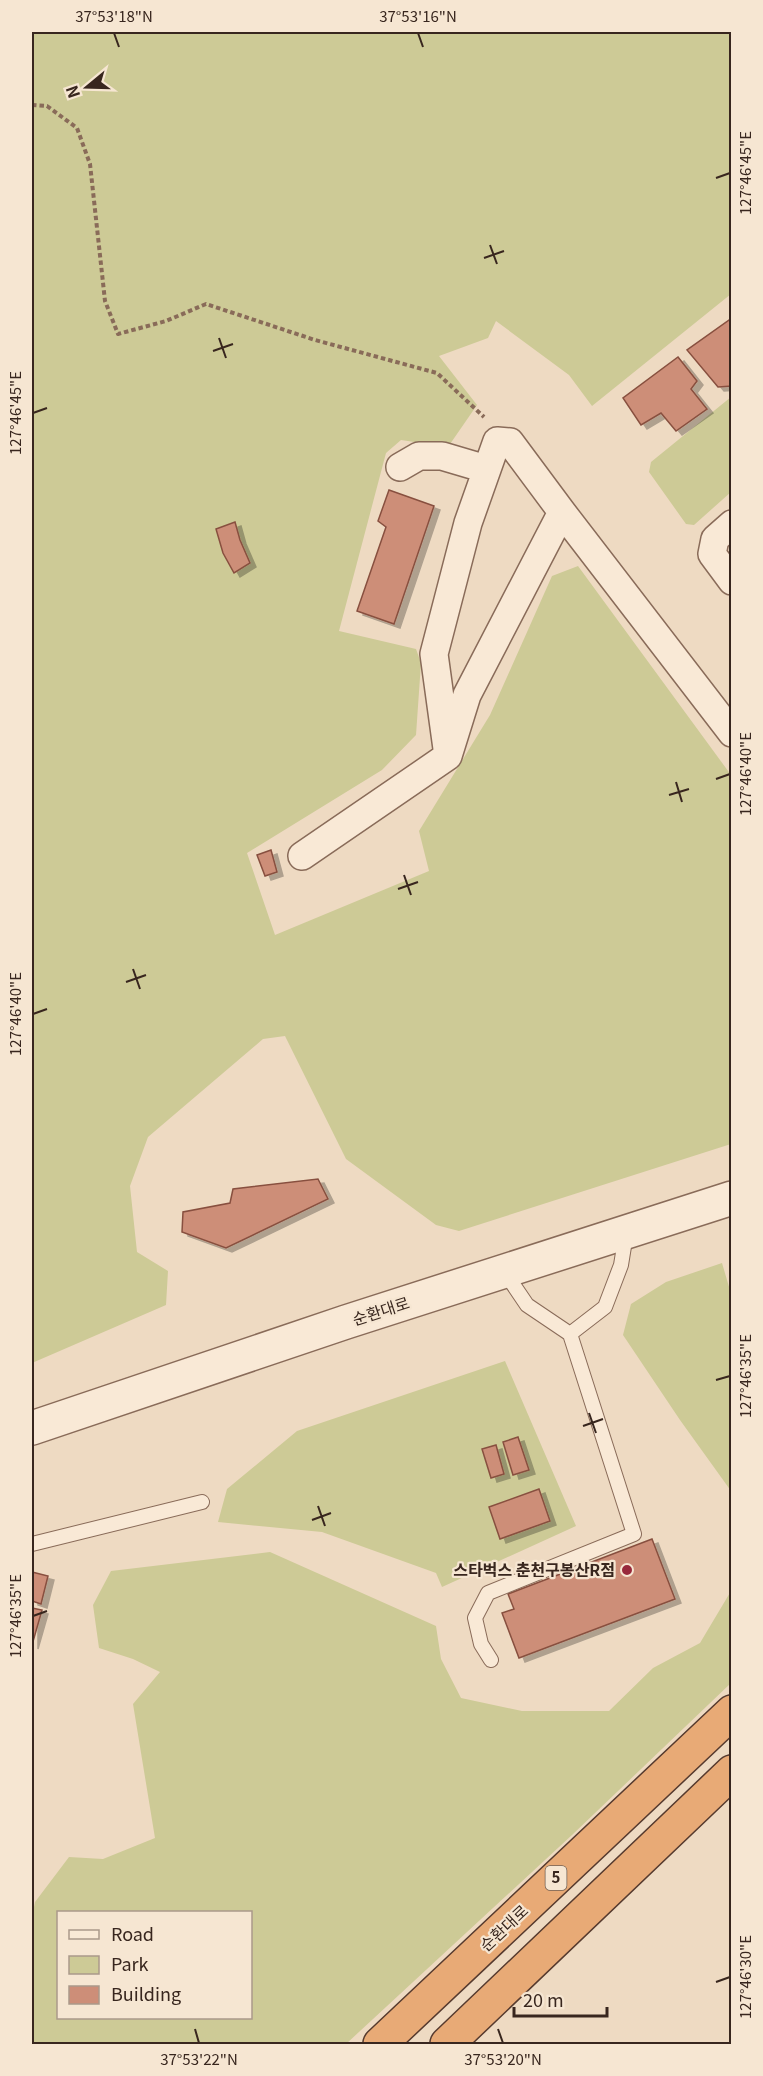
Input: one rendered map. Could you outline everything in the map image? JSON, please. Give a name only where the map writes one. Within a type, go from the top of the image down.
[{"type":"highway","name":"순환대로","points":[[381,2044],[732,1712]]},
{"type":"highway","points":[[447,2044],[732,1772]]},
{"type":"street","points":[[448,756],[434,654],[468,523],[497,441],[510,442],[732,733]]},
{"type":"street","points":[[400,467],[419,456],[442,456],[486,470]]},
{"type":"street","points":[[302,856],[448,756],[467,695],[562,512]]},
{"type":"street","points":[[732,524],[715,539],[712,554],[732,581]]},
{"type":"street","name":"순환대로","points":[[32,1428],[504,1271],[732,1198]]},
{"type":"lane","points":[[570,1334],[604,1307],[621,1265],[626,1232]]},
{"type":"lane","points":[[491,1660],[481,1644],[475,1618],[488,1593],[634,1534],[570,1334],[527,1305],[504,1271]]},
{"type":"lane","points":[[32,1544],[202,1502]]},
{"type":"path","points":[[32,105],[47,106],[77,128],[90,164],[105,301],[118,334],[166,321],[206,304],[315,340],[437,374],[510,442]]},
{"type":"green space","points":[[32,32],[731,32],[731,294],[592,406],[569,375],[496,321],[488,338],[439,356],[477,405],[448,447],[401,440],[386,453],[339,631],[416,649],[421,663],[416,735],[382,770],[247,853],[275,935],[429,871],[419,831],[490,715],[552,576],[578,566],[731,775],[731,1144],[459,1231],[436,1225],[346,1159],[285,1036],[263,1039],[148,1137],[130,1186],[137,1252],[168,1271],[166,1305],[32,1363]]},
{"type":"green space","points":[[731,397],[731,492],[694,525],[686,524],[649,472],[651,462]]},
{"type":"green space","points":[[722,1263],[732,1297],[731,1491],[623,1335],[631,1304],[666,1282]]},
{"type":"green space","points":[[505,1361],[576,1526],[442,1587],[436,1573],[322,1532],[218,1522],[227,1489],[297,1431]]},
{"type":"green space","points":[[270,1552],[436,1626],[441,1659],[461,1698],[522,1711],[609,1711],[653,1668],[700,1643],[731,1591],[731,1683],[572,1835],[346,2044],[32,2044],[32,1917],[35,1902],[69,1857],[103,1859],[155,1838],[133,1704],[160,1672],[133,1659],[99,1648],[93,1605],[111,1571]]},
{"type":"building","points":[[732,318],[732,386],[718,387],[687,350]]},
{"type":"building","points":[[678,357],[697,381],[691,389],[707,409],[676,431],[661,413],[641,425],[623,398]]},
{"type":"building","points":[[389,490],[434,506],[394,624],[357,611],[386,527],[378,521]]},
{"type":"building","points":[[235,522],[250,563],[234,573],[223,553],[216,529]]},
{"type":"building","points":[[271,850],[277,872],[265,876],[257,855]]},
{"type":"building","points":[[318,1179],[328,1199],[226,1248],[182,1232],[183,1212],[230,1203],[233,1189]]},
{"type":"building","points":[[518,1437],[529,1470],[513,1475],[503,1442]]},
{"type":"building","points":[[496,1445],[504,1474],[491,1478],[482,1449]]},
{"type":"building","points":[[539,1489],[550,1521],[500,1539],[489,1507]]},
{"type":"building","points":[[652,1539],[675,1599],[519,1658],[502,1613],[514,1609],[508,1594]]},
{"type":"building","points":[[32,1572],[48,1576],[41,1604],[32,1601]]},
{"type":"building","points":[[32,1608],[42,1610],[32,1645]]},
{"type":"place","name":"스타벅스 춘천구봉산R점","points":[[627,1570]]}]
